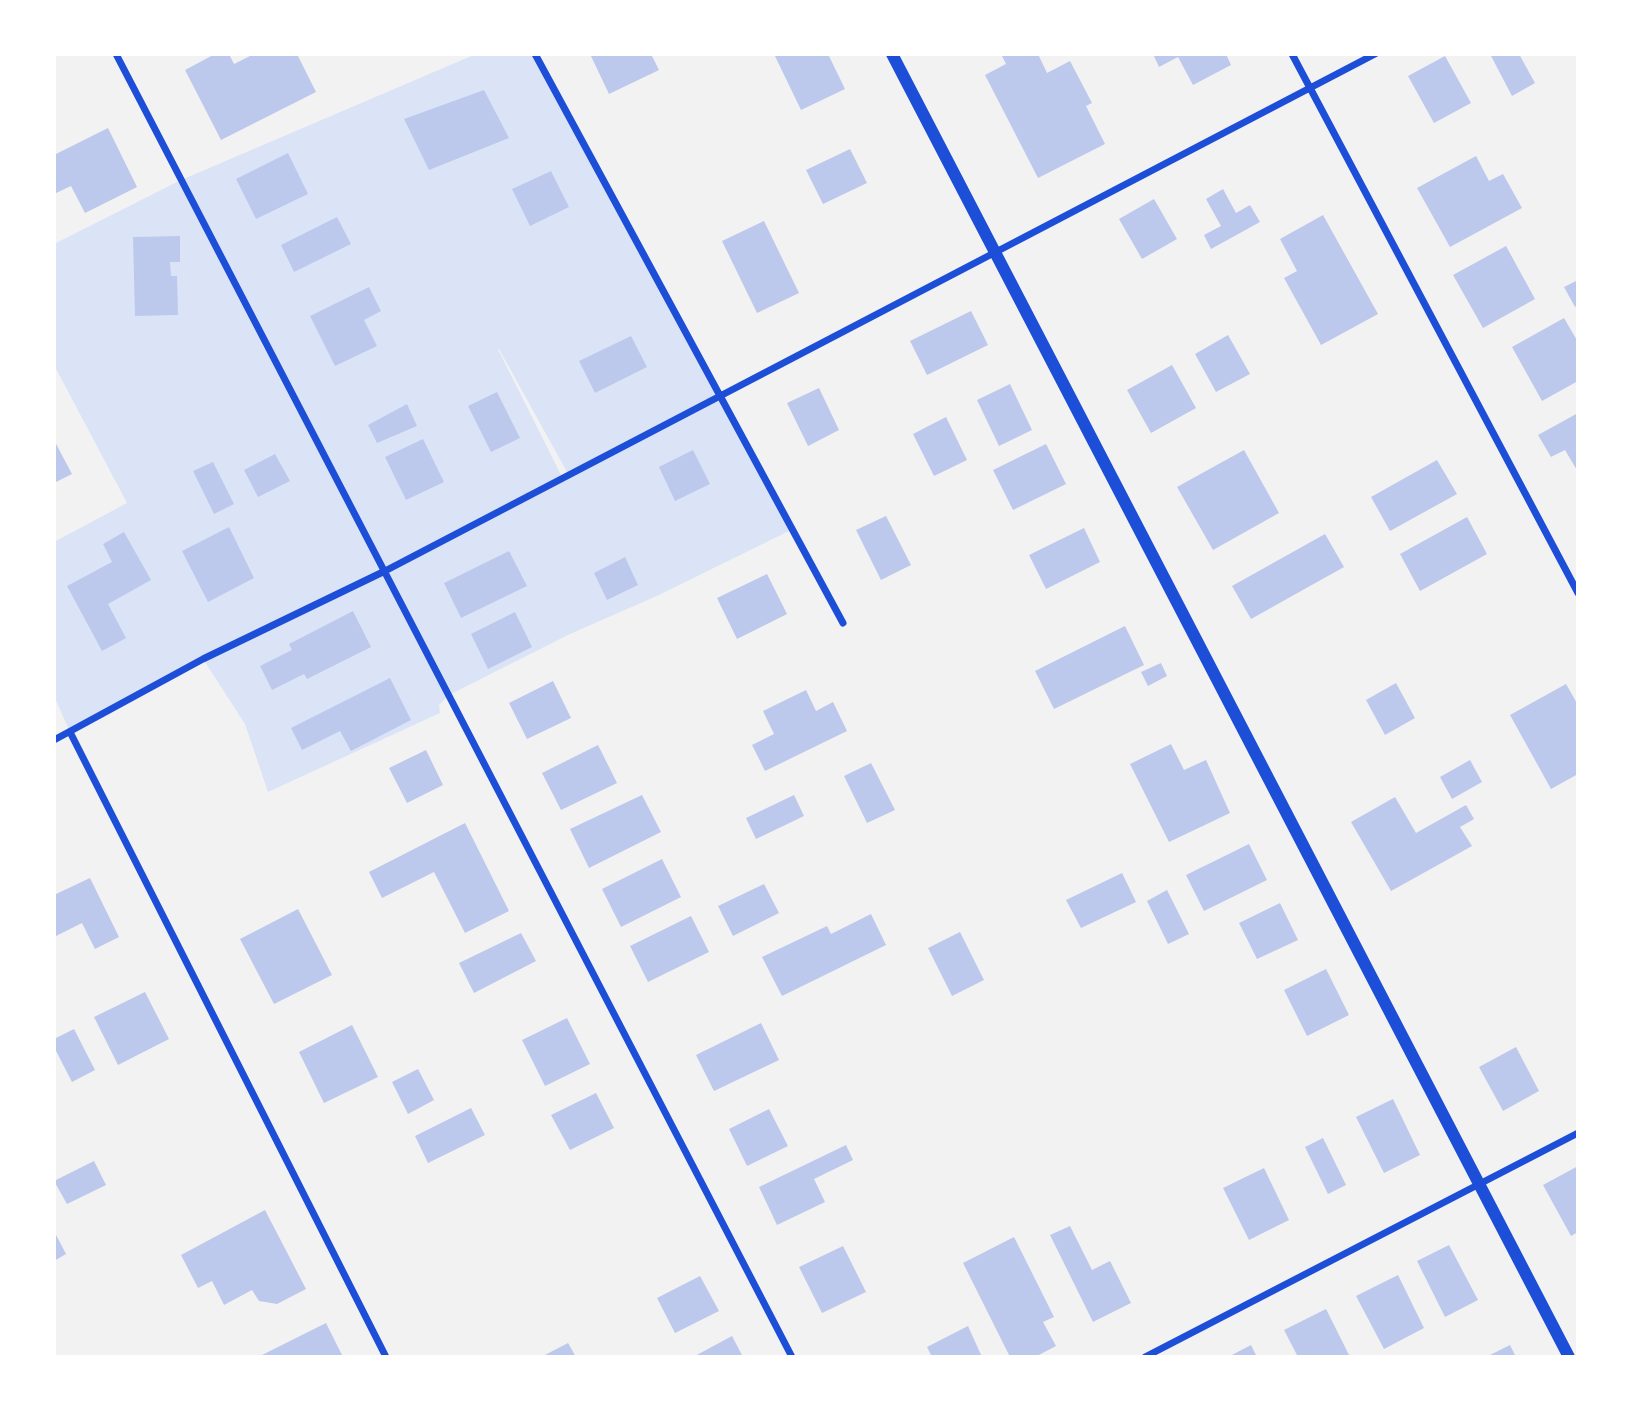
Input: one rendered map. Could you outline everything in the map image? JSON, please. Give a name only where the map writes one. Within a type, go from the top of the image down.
[{"type":"street","points":[[116,54],[792,1357]]},
{"type":"street","points":[[535,54],[843,623]]},
{"type":"street","points":[[892,54],[1569,1357]]},
{"type":"street","points":[[1292,54],[1578,593]]},
{"type":"street","points":[[54,740],[203,659],[385,571],[1375,54]]},
{"type":"street","points":[[70,732],[386,1357]]},
{"type":"street","points":[[1145,1357],[1578,1133]]},
{"type":"shaded area","points":[[476,54],[535,54],[793,529],[659,595],[570,634],[449,695],[439,705],[440,713],[268,792],[245,724],[203,659],[70,732],[54,696],[54,542],[127,503],[54,365],[54,244],[181,180]],"holes":[[[499,349],[568,474],[562,477]]]},
{"type":"building","points":[[215,54],[229,54],[234,64],[254,54],[297,54],[316,92],[221,140],[185,70]]},
{"type":"building","points":[[590,54],[651,54],[659,70],[609,94]]},
{"type":"building","points":[[774,54],[828,54],[845,89],[801,110]]},
{"type":"building","points":[[1001,54],[1038,54],[1047,73],[1070,61],[1092,103],[1086,106],[1105,144],[1038,178],[985,75],[1006,64]]},
{"type":"building","points":[[1153,54],[1226,54],[1231,65],[1193,85],[1178,57],[1159,67]]},
{"type":"building","points":[[1490,54],[1519,54],[1535,83],[1512,96]]},
{"type":"building","points":[[1445,56],[1471,103],[1434,123],[1408,76]]},
{"type":"building","points":[[484,90],[509,138],[429,170],[404,119]]},
{"type":"building","points":[[108,128],[137,187],[85,213],[71,186],[54,194],[54,155]]},
{"type":"building","points":[[850,149],[867,183],[823,204],[806,170]]},
{"type":"building","points":[[288,153],[308,194],[256,219],[236,179]]},
{"type":"building","points":[[1476,156],[1489,181],[1503,174],[1522,208],[1450,247],[1417,188]]},
{"type":"building","points":[[551,171],[569,207],[530,226],[512,189]]},
{"type":"building","points":[[1223,189],[1236,213],[1250,205],[1260,222],[1211,249],[1204,235],[1221,226],[1206,199]]},
{"type":"building","points":[[1154,199],[1177,239],[1142,259],[1119,219]]},
{"type":"building","points":[[1323,215],[1378,314],[1321,345],[1284,278],[1297,271],[1280,239]]},
{"type":"building","points":[[337,217],[351,244],[294,272],[281,245]]},
{"type":"building","points":[[764,221],[799,293],[757,313],[722,241]]},
{"type":"building","points":[[180,236],[180,262],[170,262],[171,276],[177,276],[178,315],[135,316],[133,237]]},
{"type":"building","points":[[1506,246],[1535,299],[1483,328],[1453,275]]},
{"type":"building","points":[[1578,280],[1578,305],[1575,307],[1564,287]]},
{"type":"building","points":[[369,287],[381,311],[364,320],[377,346],[335,366],[310,316]]},
{"type":"building","points":[[971,311],[988,345],[927,375],[910,341]]},
{"type":"building","points":[[1564,318],[1578,342],[1578,381],[1542,401],[1512,347]]},
{"type":"building","points":[[1228,335],[1250,374],[1216,392],[1195,354]]},
{"type":"building","points":[[631,336],[647,367],[595,393],[579,361]]},
{"type":"building","points":[[1172,365],[1196,408],[1151,433],[1127,390]]},
{"type":"building","points":[[1010,384],[1032,430],[999,446],[977,400]]},
{"type":"building","points":[[819,388],[839,430],[808,446],[787,403]]},
{"type":"building","points":[[497,392],[520,438],[491,452],[468,406]]},
{"type":"building","points":[[407,404],[417,426],[377,443],[368,425]]},
{"type":"building","points":[[1578,413],[1578,472],[1565,450],[1551,457],[1538,435]]},
{"type":"building","points":[[946,417],[967,460],[934,476],[913,434]]},
{"type":"building","points":[[423,439],[444,482],[406,500],[385,457]]},
{"type":"building","points":[[54,440],[72,474],[54,483]]},
{"type":"building","points":[[1046,444],[1066,484],[1013,510],[993,470]]},
{"type":"building","points":[[693,450],[710,484],[675,501],[659,467]]},
{"type":"building","points":[[1244,450],[1279,513],[1213,550],[1177,487]]},
{"type":"building","points":[[275,454],[290,481],[258,497],[244,470]]},
{"type":"building","points":[[1437,460],[1457,494],[1390,531],[1371,497]]},
{"type":"building","points":[[213,462],[234,504],[214,514],[193,471]]},
{"type":"building","points":[[886,516],[911,565],[881,580],[856,530]]},
{"type":"building","points":[[1467,517],[1487,554],[1420,591],[1400,554]]},
{"type":"building","points":[[229,527],[254,578],[208,602],[182,551]]},
{"type":"building","points":[[1084,528],[1100,562],[1046,589],[1029,555]]},
{"type":"building","points":[[124,532],[151,580],[108,604],[126,638],[102,651],[67,586],[112,562],[103,544]]},
{"type":"building","points":[[1325,534],[1344,567],[1251,619],[1232,586]]},
{"type":"building","points":[[509,551],[527,586],[461,618],[444,583]]},
{"type":"building","points":[[625,557],[638,585],[607,600],[594,573]]},
{"type":"building","points":[[767,574],[787,614],[737,639],[717,598]]},
{"type":"building","points":[[353,611],[371,647],[307,679],[304,674],[272,690],[260,666],[292,650],[289,644]]},
{"type":"building","points":[[515,612],[532,647],[488,669],[471,634]]},
{"type":"building","points":[[1125,626],[1144,665],[1054,709],[1035,671]]},
{"type":"building","points":[[1161,663],[1167,676],[1148,686],[1141,672]]},
{"type":"building","points":[[390,678],[411,720],[351,751],[340,731],[302,750],[291,728]]},
{"type":"building","points":[[553,681],[571,718],[527,739],[509,703]]},
{"type":"building","points":[[1396,683],[1415,718],[1385,735],[1366,700]]},
{"type":"building","points":[[1566,684],[1578,705],[1578,774],[1551,789],[1510,715]]},
{"type":"building","points":[[806,690],[816,711],[833,702],[847,731],[765,771],[752,745],[774,734],[763,711]]},
{"type":"building","points":[[1171,744],[1184,770],[1206,760],[1230,813],[1169,842],[1130,764]]},
{"type":"building","points":[[598,745],[617,783],[561,810],[542,773]]},
{"type":"building","points":[[426,750],[443,785],[407,803],[389,768]]},
{"type":"building","points":[[1470,760],[1482,782],[1452,799],[1440,777]]},
{"type":"building","points":[[871,763],[895,810],[867,823],[844,776]]},
{"type":"building","points":[[642,795],[661,832],[589,868],[570,829]]},
{"type":"building","points":[[794,795],[804,816],[756,839],[746,818]]},
{"type":"building","points":[[1395,797],[1416,833],[1466,805],[1474,819],[1460,827],[1472,846],[1391,891],[1351,822]]},
{"type":"building","points":[[465,823],[509,911],[465,933],[434,872],[382,898],[369,872]]},
{"type":"building","points":[[1249,844],[1267,880],[1204,911],[1186,875]]},
{"type":"building","points":[[662,859],[681,897],[621,927],[602,889]]},
{"type":"building","points":[[1122,873],[1136,902],[1081,928],[1066,900]]},
{"type":"building","points":[[90,878],[119,937],[95,949],[82,923],[54,937],[54,895]]},
{"type":"building","points":[[764,884],[779,913],[733,936],[718,906]]},
{"type":"building","points":[[1167,890],[1189,934],[1168,944],[1147,901]]},
{"type":"building","points":[[1280,903],[1298,940],[1257,959],[1239,923]]},
{"type":"building","points":[[298,909],[332,975],[274,1004],[240,939]]},
{"type":"building","points":[[871,914],[886,945],[782,996],[762,957],[827,926],[831,934]]},
{"type":"building","points":[[691,916],[709,952],[648,982],[630,946]]},
{"type":"building","points":[[960,932],[984,980],[952,996],[928,948]]},
{"type":"building","points":[[521,933],[536,961],[474,993],[459,963]]},
{"type":"building","points":[[1326,969],[1349,1015],[1307,1036],[1284,990]]},
{"type":"building","points":[[145,992],[169,1039],[118,1065],[94,1017]]},
{"type":"building","points":[[567,1018],[590,1064],[545,1086],[522,1040]]},
{"type":"building","points":[[761,1023],[779,1060],[714,1091],[696,1055]]},
{"type":"building","points":[[352,1025],[378,1077],[324,1103],[299,1052]]},
{"type":"building","points":[[74,1029],[95,1070],[72,1082],[54,1047],[54,1039]]},
{"type":"building","points":[[1516,1047],[1539,1091],[1503,1111],[1479,1067]]},
{"type":"building","points":[[418,1069],[434,1100],[408,1114],[392,1082]]},
{"type":"building","points":[[596,1093],[614,1128],[570,1150],[551,1115]]},
{"type":"building","points":[[1393,1099],[1420,1155],[1384,1173],[1356,1117]]},
{"type":"building","points":[[471,1108],[485,1135],[428,1163],[415,1136]]},
{"type":"building","points":[[769,1109],[788,1146],[747,1166],[729,1129]]},
{"type":"building","points":[[1323,1138],[1346,1185],[1328,1194],[1305,1147]]},
{"type":"building","points":[[846,1145],[853,1160],[814,1179],[825,1202],[777,1225],[759,1187]]},
{"type":"building","points":[[94,1161],[106,1185],[67,1204],[54,1181]]},
{"type":"building","points":[[1578,1166],[1578,1232],[1571,1236],[1543,1185]]},
{"type":"building","points":[[1264,1168],[1289,1220],[1249,1240],[1223,1188]]},
{"type":"building","points":[[265,1210],[306,1289],[277,1304],[259,1301],[252,1290],[224,1305],[212,1281],[198,1288],[181,1255]]},
{"type":"building","points":[[1070,1226],[1092,1270],[1110,1261],[1131,1303],[1093,1322],[1050,1235]]},
{"type":"building","points":[[54,1231],[66,1254],[54,1261]]},
{"type":"building","points":[[1014,1237],[1054,1317],[1043,1322],[1056,1346],[1035,1357],[1010,1357],[963,1263]]},
{"type":"building","points":[[1449,1245],[1478,1300],[1445,1317],[1417,1261]]},
{"type":"building","points":[[843,1246],[866,1292],[822,1313],[799,1267]]},
{"type":"building","points":[[1398,1275],[1424,1328],[1384,1349],[1356,1296]]},
{"type":"building","points":[[700,1276],[719,1311],[675,1333],[657,1298]]},
{"type":"building","points":[[1326,1309],[1350,1357],[1298,1357],[1284,1330]]},
{"type":"building","points":[[326,1323],[343,1357],[263,1357],[262,1355]]},
{"type":"building","points":[[968,1326],[982,1357],[932,1357],[927,1347]]},
{"type":"building","points":[[732,1336],[743,1357],[693,1357]]},
{"type":"building","points":[[568,1343],[576,1357],[541,1357]]},
{"type":"building","points":[[1251,1345],[1257,1357],[1228,1357]]},
{"type":"building","points":[[1510,1345],[1516,1357],[1486,1357]]}]
